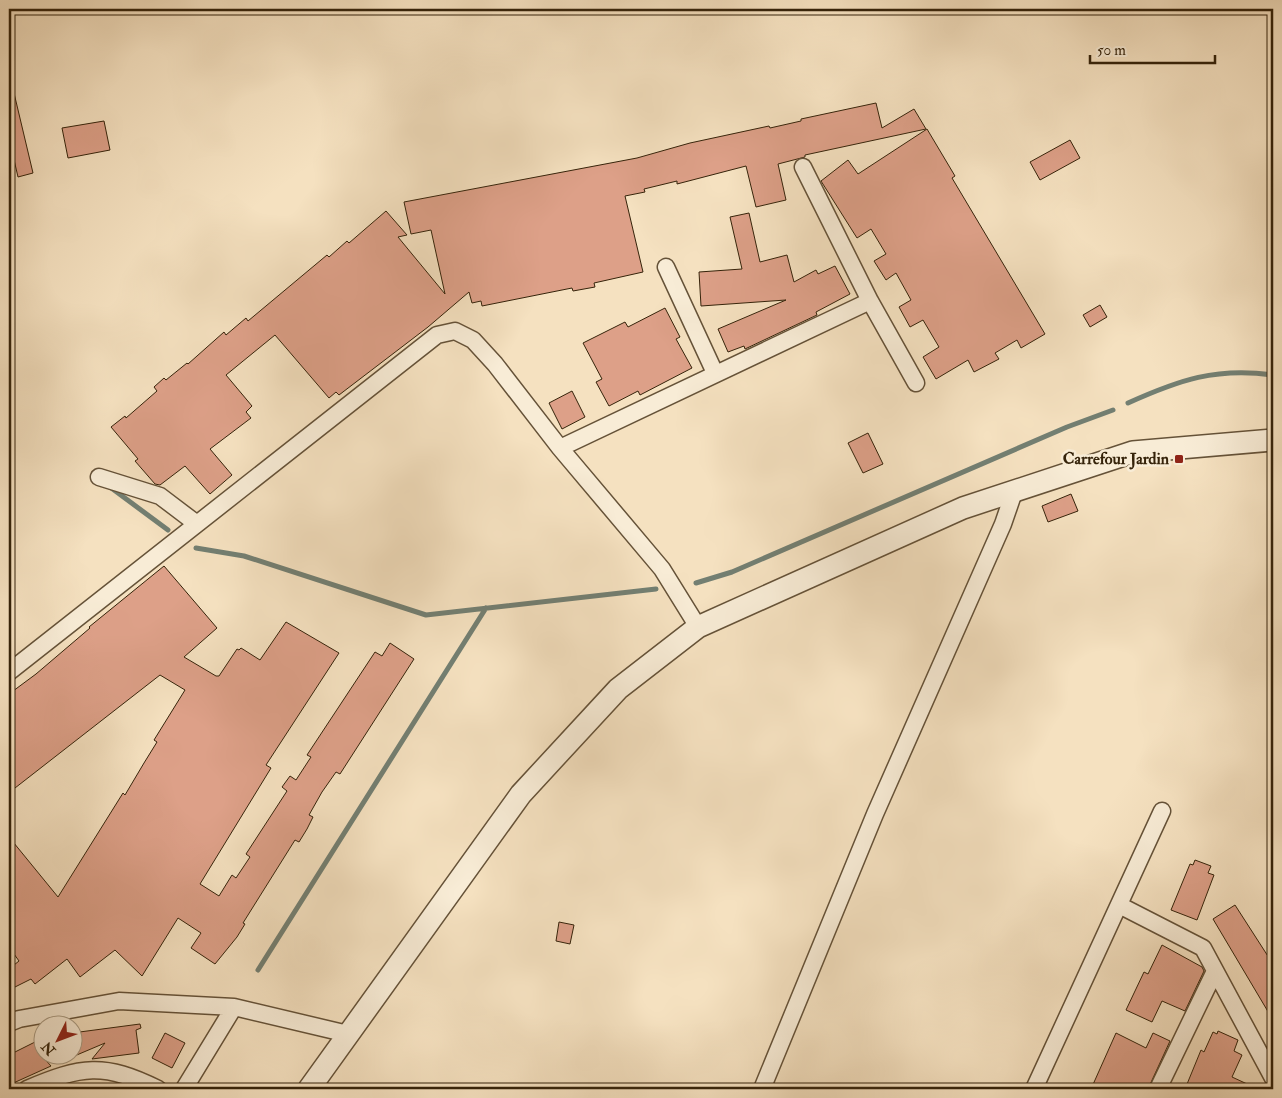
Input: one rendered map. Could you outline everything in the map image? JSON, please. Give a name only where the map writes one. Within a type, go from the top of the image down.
[{"type":"street","points":[[803,167],[870,301],[916,383]]},
{"type":"street","points":[[666,267],[715,373]]},
{"type":"street","points":[[560,448],[870,301]]},
{"type":"street","points":[[9,672],[436,335],[455,331],[473,340],[495,364],[560,448],[662,569],[698,627]]},
{"type":"street","points":[[309,1089],[521,794],[618,689],[698,627],[963,508],[1133,452],[1273,440]]},
{"type":"street","points":[[98,477],[160,496],[197,524]]},
{"type":"street","points":[[762,1089],[875,814],[1003,524],[1014,492]]},
{"type":"street","points":[[1034,1089],[1162,810]]},
{"type":"street","points":[[1119,905],[1204,948],[1273,1078]]},
{"type":"street","points":[[1158,1089],[1215,971]]},
{"type":"street","points":[[9,1023],[19,1019],[119,1001],[234,1007],[348,1034]]},
{"type":"street","points":[[184,1089],[234,1007]]},
{"type":"street","points":[[27,1089],[65,1073],[106,1070],[136,1078],[158,1089]]},
{"type":"building","points":[[14,93],[33,173],[18,177],[9,138],[9,94]]},
{"type":"building","points":[[876,103],[882,128],[914,109],[926,129],[805,155],[805,157],[778,164],[786,200],[756,207],[746,166],[677,184],[677,181],[644,189],[645,192],[625,196],[643,272],[594,283],[595,287],[573,291],[572,288],[482,306],[481,301],[472,303],[469,292],[428,327],[339,395],[336,392],[329,398],[275,335],[226,375],[252,406],[246,412],[251,418],[210,449],[232,475],[210,494],[185,466],[160,485],[155,484],[135,461],[138,459],[111,427],[125,416],[126,418],[157,391],[154,387],[164,378],[166,380],[188,364],[224,332],[226,335],[246,318],[248,321],[327,255],[329,257],[347,241],[349,243],[386,211],[407,235],[398,237],[445,294],[431,230],[411,234],[404,202],[637,158],[690,143],[769,126],[770,128],[801,121],[801,119]]},
{"type":"building","points":[[104,121],[110,150],[68,158],[62,128]]},
{"type":"building","points":[[927,129],[955,176],[952,178],[1045,334],[1021,348],[1017,340],[995,353],[999,359],[974,372],[968,360],[936,379],[923,357],[939,347],[923,320],[910,327],[899,307],[911,300],[896,273],[886,280],[874,261],[886,254],[871,229],[857,238],[821,181],[848,160],[858,174]]},
{"type":"building","points":[[1070,140],[1080,158],[1040,180],[1030,162]]},
{"type":"building","points":[[749,213],[760,262],[787,255],[794,282],[816,270],[818,274],[835,266],[850,294],[816,312],[817,315],[745,349],[744,346],[728,352],[718,329],[786,300],[701,306],[699,272],[742,269],[730,217]]},
{"type":"building","points":[[1100,305],[1107,317],[1090,327],[1083,315]]},
{"type":"building","points":[[665,308],[680,337],[676,339],[692,368],[640,395],[638,391],[609,406],[596,382],[602,379],[583,343],[625,322],[628,327]]},
{"type":"building","points":[[572,391],[585,417],[562,429],[549,403]]},
{"type":"building","points":[[868,433],[883,464],[863,473],[848,443]]},
{"type":"building","points":[[1071,494],[1078,511],[1048,522],[1042,506]]},
{"type":"building","points":[[164,566],[217,628],[184,657],[216,676],[219,676],[237,649],[241,648],[260,660],[286,622],[339,653],[266,765],[271,768],[200,884],[219,896],[232,875],[236,878],[250,857],[246,854],[287,791],[282,787],[290,776],[296,780],[311,757],[307,755],[375,652],[382,656],[390,643],[414,659],[340,774],[336,772],[322,792],[309,815],[313,817],[299,842],[295,840],[243,923],[245,924],[237,937],[215,964],[191,948],[201,933],[178,918],[142,976],[115,950],[80,977],[67,959],[35,984],[31,979],[9,990],[9,969],[19,961],[9,947],[9,837],[58,897],[123,793],[125,795],[157,742],[154,740],[185,690],[160,675],[15,788],[9,781],[9,694],[36,674],[89,627]]},
{"type":"building","points":[[1195,860],[1211,866],[1208,873],[1214,875],[1197,920],[1171,910],[1190,864],[1193,865]]},
{"type":"building","points":[[1235,905],[1273,964],[1273,1020],[1213,919]]},
{"type":"building","points":[[559,922],[574,925],[570,944],[556,941]]},
{"type":"building","points":[[1162,945],[1202,967],[1204,971],[1185,1011],[1162,1001],[1152,1022],[1126,1010],[1144,972],[1148,974]]},
{"type":"building","points":[[140,1024],[141,1028],[136,1030],[139,1053],[92,1059],[105,1043],[82,1053],[82,1032]]},
{"type":"building","points":[[1218,1031],[1238,1040],[1234,1051],[1242,1055],[1232,1077],[1258,1089],[1185,1089],[1201,1050],[1204,1052],[1213,1032],[1217,1034]]},
{"type":"building","points":[[165,1033],[185,1043],[172,1068],[152,1058]]},
{"type":"building","points":[[1116,1033],[1146,1048],[1153,1033],[1170,1041],[1148,1089],[1091,1089]]},
{"type":"building","points":[[32,1044],[32,1066],[51,1066],[9,1085],[9,1055]]},
{"type":"waterway","points":[[1128,403],[1164,388],[1198,377],[1233,373],[1273,375]]},
{"type":"waterway","points":[[696,583],[732,572],[1067,427],[1113,410]]},
{"type":"waterway","points":[[110,487],[168,530]]},
{"type":"waterway","points":[[196,548],[244,556],[426,615],[656,589]]},
{"type":"waterway","points":[[258,970],[486,608]]},
{"type":"place","name":"Carrefour Jardin","points":[[1179,459]]}]
